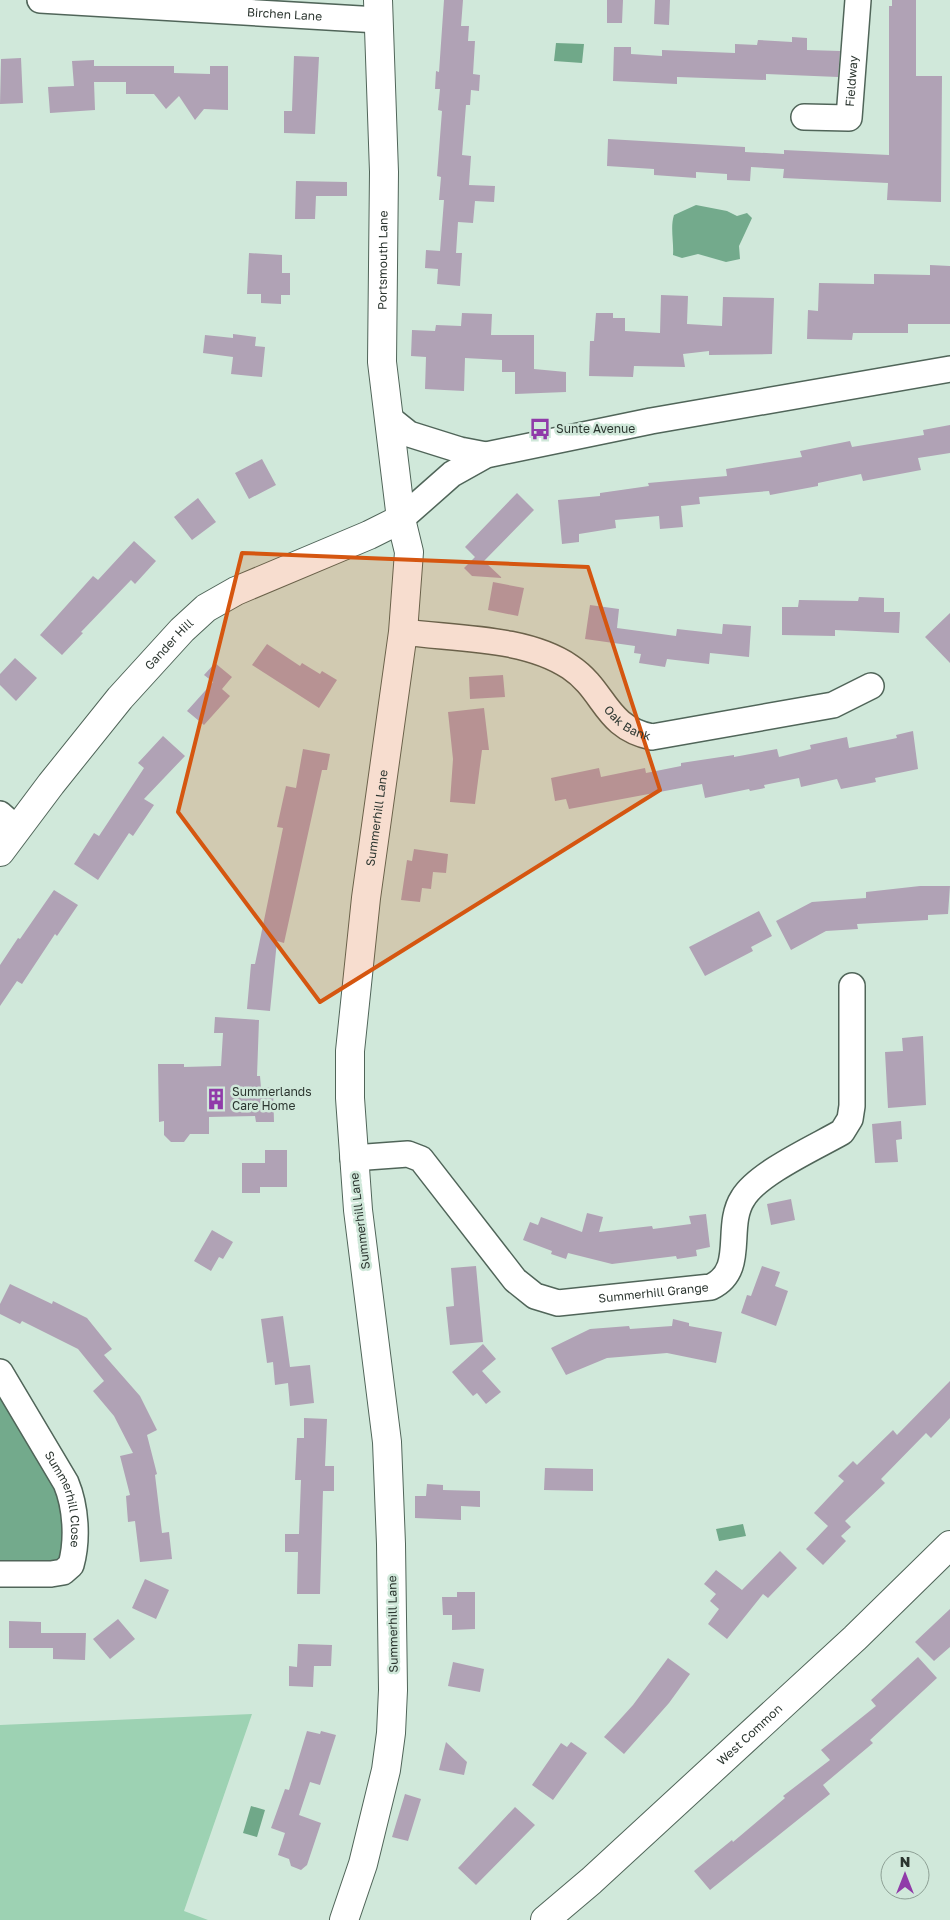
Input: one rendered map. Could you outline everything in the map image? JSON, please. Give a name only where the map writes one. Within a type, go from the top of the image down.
[{"type":"street","name":"Birchen Lane","points":[[40,0],[378,10]]},
{"type":"street","name":"Fieldway","points":[[804,116],[849,118],[858,0]]},
{"type":"street","name":"Portsmouth Lane","points":[[378,10],[384,172],[382,362],[401,519]]},
{"type":"street","points":[[401,519],[452,474],[486,455],[641,423],[950,368]]},
{"type":"street","points":[[389,418],[409,434],[460,450],[486,455]]},
{"type":"street","name":"Summerhill Lane","points":[[344,1920],[363,1864],[386,1770],[391,1733],[393,1690],[392,1544],[387,1442],[353,1158],[350,1050],[366,898],[403,632],[409,552],[401,519]]},
{"type":"street","name":"Gander Hill","points":[[0,852],[8,822],[182,630],[206,608],[236,591],[369,535],[401,519]]},
{"type":"street","name":"Oak Bank","points":[[403,632],[506,644],[550,657],[570,668],[589,684],[622,726],[635,733],[652,736],[833,705],[871,686]]},
{"type":"street","name":"Summerhill Grange","points":[[353,1158],[408,1154],[421,1159],[515,1280],[535,1296],[558,1303],[711,1287],[720,1282],[732,1266],[733,1228],[736,1213],[743,1197],[758,1181],[842,1132],[850,1120],[852,1106],[852,986]]},
{"type":"street","name":"Summerhill Close","points":[[0,1372],[66,1483],[70,1493],[75,1537],[71,1565],[62,1572],[0,1574]]},
{"type":"street","name":"West Common","points":[[545,1920],[591,1881],[855,1638],[950,1545]]},
{"type":"highlighted area","points":[[242,553],[588,567],[660,790],[320,1002],[178,812]]},
{"type":"shaded area","points":[[556,43],[584,44],[582,63],[554,61]]},
{"type":"shaded area","points":[[696,205],[727,211],[737,216],[747,213],[752,218],[739,246],[740,259],[726,262],[698,254],[682,258],[673,255],[672,224],[674,215]]},
{"type":"shaded area","points":[[0,1383],[62,1489],[70,1544],[58,1563],[0,1568]]},
{"type":"shaded area","points":[[743,1524],[746,1536],[719,1541],[716,1529]]},
{"type":"shaded area","points":[[252,1714],[184,1911],[208,1920],[0,1920],[0,1725]]},
{"type":"shaded area","points":[[251,1806],[265,1810],[257,1837],[243,1833]]},
{"type":"building","points":[[444,0],[463,0],[461,26],[469,26],[468,41],[475,41],[473,74],[480,75],[479,91],[471,90],[470,105],[466,105],[462,155],[471,156],[469,185],[495,186],[494,202],[475,201],[473,223],[458,222],[456,253],[462,253],[460,286],[437,284],[438,269],[425,268],[426,250],[440,251],[444,200],[439,200],[441,177],[437,176],[442,111],[438,110],[440,89],[435,89],[436,71],[439,72]]},
{"type":"building","points":[[607,0],[623,0],[622,23],[607,23]]},
{"type":"building","points":[[655,0],[670,0],[669,25],[654,24]]},
{"type":"building","points":[[892,0],[916,0],[916,76],[942,76],[941,202],[887,200],[888,183],[783,178],[784,169],[751,167],[750,181],[727,180],[727,174],[696,172],[696,178],[654,175],[654,169],[607,166],[608,139],[745,147],[745,152],[784,154],[784,150],[889,155],[889,6],[892,6]]},
{"type":"building","points":[[792,37],[807,38],[807,50],[840,51],[838,77],[766,74],[766,80],[677,77],[677,84],[613,81],[614,47],[631,47],[631,54],[662,56],[662,50],[735,53],[735,44],[757,45],[758,40],[792,42]]},
{"type":"building","points":[[294,56],[319,57],[315,134],[284,133],[284,111],[292,111]]},
{"type":"building","points":[[21,58],[23,103],[0,104],[1,59]]},
{"type":"building","points":[[94,60],[94,66],[174,66],[174,73],[210,74],[210,66],[228,66],[228,110],[204,109],[195,120],[179,96],[166,109],[154,94],[126,94],[126,82],[94,82],[95,110],[50,113],[48,87],[74,86],[72,61]]},
{"type":"building","points":[[296,181],[347,182],[347,196],[316,196],[315,219],[295,219]]},
{"type":"building","points":[[249,253],[282,255],[282,273],[290,273],[290,295],[281,295],[281,304],[261,303],[261,294],[247,294]]},
{"type":"building","points":[[930,265],[950,266],[950,324],[908,324],[908,333],[853,333],[852,340],[807,339],[808,310],[818,311],[819,283],[874,284],[874,274],[930,275]]},
{"type":"building","points":[[661,295],[688,296],[687,324],[722,326],[723,297],[774,298],[772,354],[709,355],[709,351],[683,354],[685,367],[634,366],[633,377],[589,376],[590,341],[594,341],[596,313],[613,313],[613,318],[625,318],[625,331],[660,333]]},
{"type":"building","points":[[462,313],[492,314],[491,335],[534,335],[534,369],[566,372],[566,392],[515,394],[515,372],[502,372],[502,360],[465,358],[464,391],[425,389],[426,357],[411,356],[412,330],[435,331],[436,325],[461,326]]},
{"type":"building","points":[[233,334],[256,337],[255,346],[265,347],[262,377],[231,374],[233,357],[203,353],[205,335],[233,338]]},
{"type":"building","points":[[950,425],[950,453],[918,458],[921,470],[863,481],[861,474],[818,483],[818,486],[770,495],[769,491],[699,497],[700,504],[681,506],[683,527],[660,529],[659,516],[615,520],[616,528],[579,534],[579,542],[562,544],[558,500],[600,496],[600,493],[649,486],[648,483],[727,476],[726,469],[802,457],[800,451],[850,441],[852,447],[924,435],[923,430]]},
{"type":"building","points":[[262,459],[276,485],[249,499],[235,473]]},
{"type":"building","points":[[517,493],[534,510],[484,561],[502,578],[472,576],[464,568],[475,557],[465,547]]},
{"type":"building","points":[[198,498],[216,522],[192,540],[174,517]]},
{"type":"building","points":[[134,541],[156,561],[135,584],[131,580],[81,632],[83,633],[62,655],[40,635],[93,576],[98,580]]},
{"type":"building","points":[[493,582],[524,588],[518,616],[488,610]]},
{"type":"building","points":[[859,597],[884,598],[884,612],[900,612],[899,633],[835,630],[835,636],[782,635],[782,607],[798,607],[799,600],[858,601]]},
{"type":"building","points":[[590,605],[619,609],[617,628],[676,636],[677,629],[722,634],[723,624],[751,626],[749,657],[710,653],[709,664],[667,659],[665,667],[639,663],[641,654],[634,653],[635,646],[585,639]]},
{"type":"building","points":[[950,613],[950,663],[925,637]]},
{"type":"building","points":[[267,644],[300,666],[302,663],[320,674],[322,671],[337,680],[319,708],[252,665]]},
{"type":"building","points":[[15,658],[37,678],[16,701],[0,685],[0,674]]},
{"type":"building","points":[[215,663],[232,677],[222,689],[230,696],[204,725],[187,711],[213,682],[204,675]]},
{"type":"building","points":[[503,675],[505,697],[470,699],[469,677]]},
{"type":"building","points":[[484,708],[489,750],[482,750],[475,804],[450,802],[453,759],[448,712]]},
{"type":"building","points":[[913,731],[918,769],[875,778],[876,782],[841,789],[837,779],[801,787],[799,778],[764,785],[765,788],[750,791],[749,789],[705,798],[702,784],[569,809],[566,799],[555,801],[551,778],[599,768],[601,777],[645,768],[646,773],[681,766],[681,763],[734,755],[734,757],[777,749],[779,757],[811,749],[810,745],[847,737],[849,748],[897,738],[896,735]]},
{"type":"building","points":[[163,736],[185,756],[144,799],[154,805],[133,836],[129,833],[98,880],[74,864],[94,833],[99,836],[144,768],[138,763]]},
{"type":"building","points":[[303,749],[330,754],[327,770],[322,770],[284,943],[277,941],[270,1011],[247,1009],[251,964],[255,964],[283,828],[277,827],[286,786],[296,788]]},
{"type":"building","points":[[414,849],[448,854],[446,873],[433,872],[431,889],[422,888],[420,902],[401,900],[407,860],[412,861]]},
{"type":"building","points":[[920,886],[950,886],[948,914],[928,915],[928,920],[857,924],[858,929],[826,931],[791,950],[776,921],[812,902],[866,898],[866,892]]},
{"type":"building","points":[[54,890],[78,905],[57,936],[55,934],[22,984],[17,981],[0,1006],[0,965]]},
{"type":"building","points":[[759,911],[772,936],[751,947],[753,951],[705,976],[689,947]]},
{"type":"building","name":"Summerlands Care Home","points":[[215,1017],[259,1020],[257,1076],[260,1076],[261,1088],[273,1087],[274,1122],[256,1122],[255,1116],[209,1117],[209,1134],[190,1134],[184,1142],[171,1142],[164,1135],[164,1121],[159,1122],[158,1064],[184,1064],[184,1067],[221,1066],[223,1033],[214,1033]]},
{"type":"building","points":[[923,1036],[926,1105],[888,1108],[885,1052],[903,1051],[902,1038]]},
{"type":"building","points":[[901,1121],[902,1139],[896,1140],[898,1162],[875,1163],[872,1124]]},
{"type":"building","points":[[265,1150],[287,1150],[287,1187],[260,1187],[260,1193],[242,1193],[242,1163],[265,1163]]},
{"type":"building","points":[[791,1199],[795,1220],[771,1225],[767,1204]]},
{"type":"building","points":[[587,1213],[603,1217],[599,1232],[652,1226],[653,1229],[691,1224],[689,1216],[706,1214],[710,1247],[696,1250],[697,1256],[677,1259],[676,1256],[612,1264],[568,1253],[566,1259],[551,1254],[552,1251],[523,1240],[530,1222],[538,1225],[541,1217],[582,1232]]},
{"type":"building","points":[[212,1230],[233,1242],[223,1259],[219,1257],[211,1271],[194,1261]]},
{"type":"building","points":[[476,1266],[483,1342],[450,1345],[446,1307],[454,1306],[451,1268]]},
{"type":"building","points":[[762,1266],[780,1272],[775,1286],[788,1291],[776,1326],[741,1313],[747,1295],[751,1296]]},
{"type":"building","points":[[10,1284],[52,1304],[53,1301],[87,1318],[112,1349],[104,1355],[140,1396],[157,1430],[147,1435],[157,1474],[155,1475],[162,1533],[169,1532],[172,1559],[140,1562],[135,1521],[128,1522],[126,1496],[130,1495],[120,1456],[133,1453],[114,1416],[93,1391],[104,1381],[78,1349],[22,1321],[20,1324],[0,1314],[0,1304]]},
{"type":"building","points":[[283,1316],[290,1367],[310,1365],[314,1403],[290,1406],[288,1383],[275,1385],[273,1362],[267,1363],[261,1319]]},
{"type":"building","points":[[673,1319],[689,1323],[689,1326],[722,1332],[716,1363],[667,1353],[607,1358],[566,1375],[551,1348],[590,1329],[629,1326],[630,1329],[672,1326]]},
{"type":"building","points":[[483,1344],[496,1359],[482,1371],[501,1392],[486,1404],[477,1393],[473,1396],[452,1372]]},
{"type":"building","points":[[950,1381],[950,1418],[931,1438],[926,1433],[881,1479],[885,1483],[845,1521],[851,1527],[841,1536],[846,1541],[823,1565],[806,1549],[828,1526],[814,1513],[844,1481],[838,1476],[853,1461],[857,1465],[893,1430],[897,1435]]},
{"type":"building","points":[[304,1418],[327,1419],[325,1466],[334,1466],[334,1491],[323,1491],[320,1594],[297,1594],[298,1552],[285,1552],[285,1534],[299,1534],[301,1480],[295,1480],[297,1438],[304,1438]]},
{"type":"building","points":[[545,1468],[593,1469],[593,1491],[544,1490]]},
{"type":"building","points":[[427,1484],[443,1485],[443,1490],[480,1491],[480,1507],[461,1506],[461,1520],[415,1518],[415,1496],[426,1496]]},
{"type":"building","points":[[780,1551],[797,1568],[768,1598],[763,1594],[727,1639],[708,1624],[719,1609],[710,1601],[716,1594],[704,1584],[716,1570],[742,1590]]},
{"type":"building","points":[[145,1579],[169,1590],[156,1619],[132,1608]]},
{"type":"building","points":[[457,1592],[475,1592],[475,1629],[452,1630],[452,1615],[443,1615],[442,1597],[457,1597]]},
{"type":"building","points":[[950,1609],[950,1647],[934,1661],[915,1642]]},
{"type":"building","points":[[118,1619],[135,1639],[110,1659],[93,1639]]},
{"type":"building","points":[[9,1621],[41,1622],[41,1633],[86,1633],[85,1660],[53,1659],[53,1648],[9,1648]]},
{"type":"building","points":[[298,1644],[332,1645],[331,1666],[314,1666],[313,1687],[289,1686],[289,1666],[297,1667]]},
{"type":"building","points":[[918,1657],[937,1678],[870,1740],[873,1743],[823,1785],[830,1794],[710,1890],[694,1871],[732,1840],[733,1842],[785,1798],[783,1796],[830,1760],[821,1750],[876,1706],[871,1700]]},
{"type":"building","points":[[668,1658],[690,1674],[669,1703],[624,1754],[604,1737],[633,1705]]},
{"type":"building","points":[[453,1662],[484,1669],[480,1692],[448,1686]]},
{"type":"building","points":[[307,1731],[320,1734],[321,1731],[336,1735],[320,1785],[310,1782],[299,1815],[321,1823],[307,1865],[301,1870],[291,1866],[289,1859],[278,1855],[285,1833],[271,1828],[285,1789],[289,1790]]},
{"type":"building","points":[[446,1742],[467,1762],[464,1775],[439,1770]]},
{"type":"building","points":[[571,1742],[587,1753],[553,1800],[532,1785],[561,1743],[567,1747]]},
{"type":"building","points":[[405,1794],[421,1799],[408,1841],[392,1837]]},
{"type":"building","points":[[515,1807],[535,1825],[476,1885],[458,1868]]},
{"type":"place","name":"Sunte Avenue","points":[[540,429]]},
{"type":"place","name":"Summerlands Care Home","points":[[216,1099]]}]
